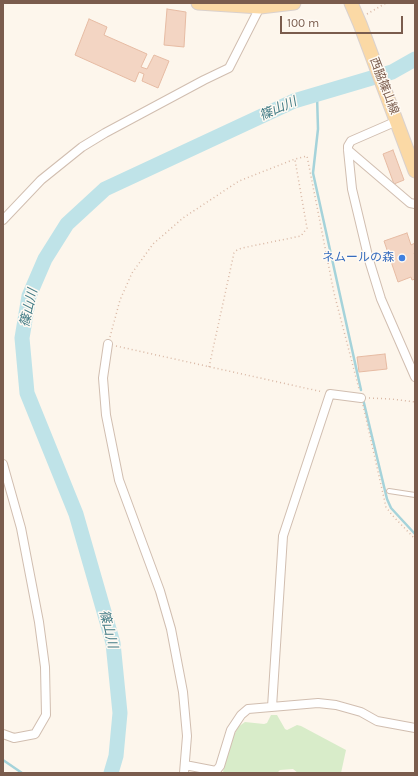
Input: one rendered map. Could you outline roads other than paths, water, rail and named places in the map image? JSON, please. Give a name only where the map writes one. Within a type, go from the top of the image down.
[{"type":"main road","points":[[198,3],[260,7],[294,3]]},
{"type":"main road","name":"西脇篠山線","points":[[351,3],[415,171]]},
{"type":"street","points":[[3,220],[40,180],[82,147],[105,133],[229,68],[260,7]]},
{"type":"street","points":[[396,119],[351,141],[348,146],[348,150],[352,189],[371,267],[381,299],[415,377]]},
{"type":"street","points":[[348,150],[410,202],[415,204]]},
{"type":"street","points":[[108,344],[103,378],[106,415],[120,480],[160,591],[171,629],[183,692],[187,736],[185,769],[216,771],[220,766],[231,730],[241,715],[248,709],[318,703],[336,705],[361,712],[377,721],[415,728]]},
{"type":"street","points":[[272,707],[283,536],[330,394],[362,398]]},
{"type":"street","points":[[3,464],[21,528],[39,622],[45,667],[46,715],[35,734],[14,738],[3,734]]},
{"type":"lane","points":[[389,491],[415,495]]},
{"type":"waterway","name":"篠山川","points":[[111,773],[116,756],[120,713],[113,643],[76,514],[27,393],[22,338],[29,296],[45,259],[67,224],[105,189],[294,101],[392,72],[415,59]]},
{"type":"waterway","points":[[317,95],[318,129],[313,173],[361,390]]},
{"type":"waterway","points":[[363,399],[387,499],[391,508],[415,534]]},
{"type":"waterway","points":[[3,760],[22,773]]},
{"type":"place","name":"ネムールの森","points":[[402,258]]}]
